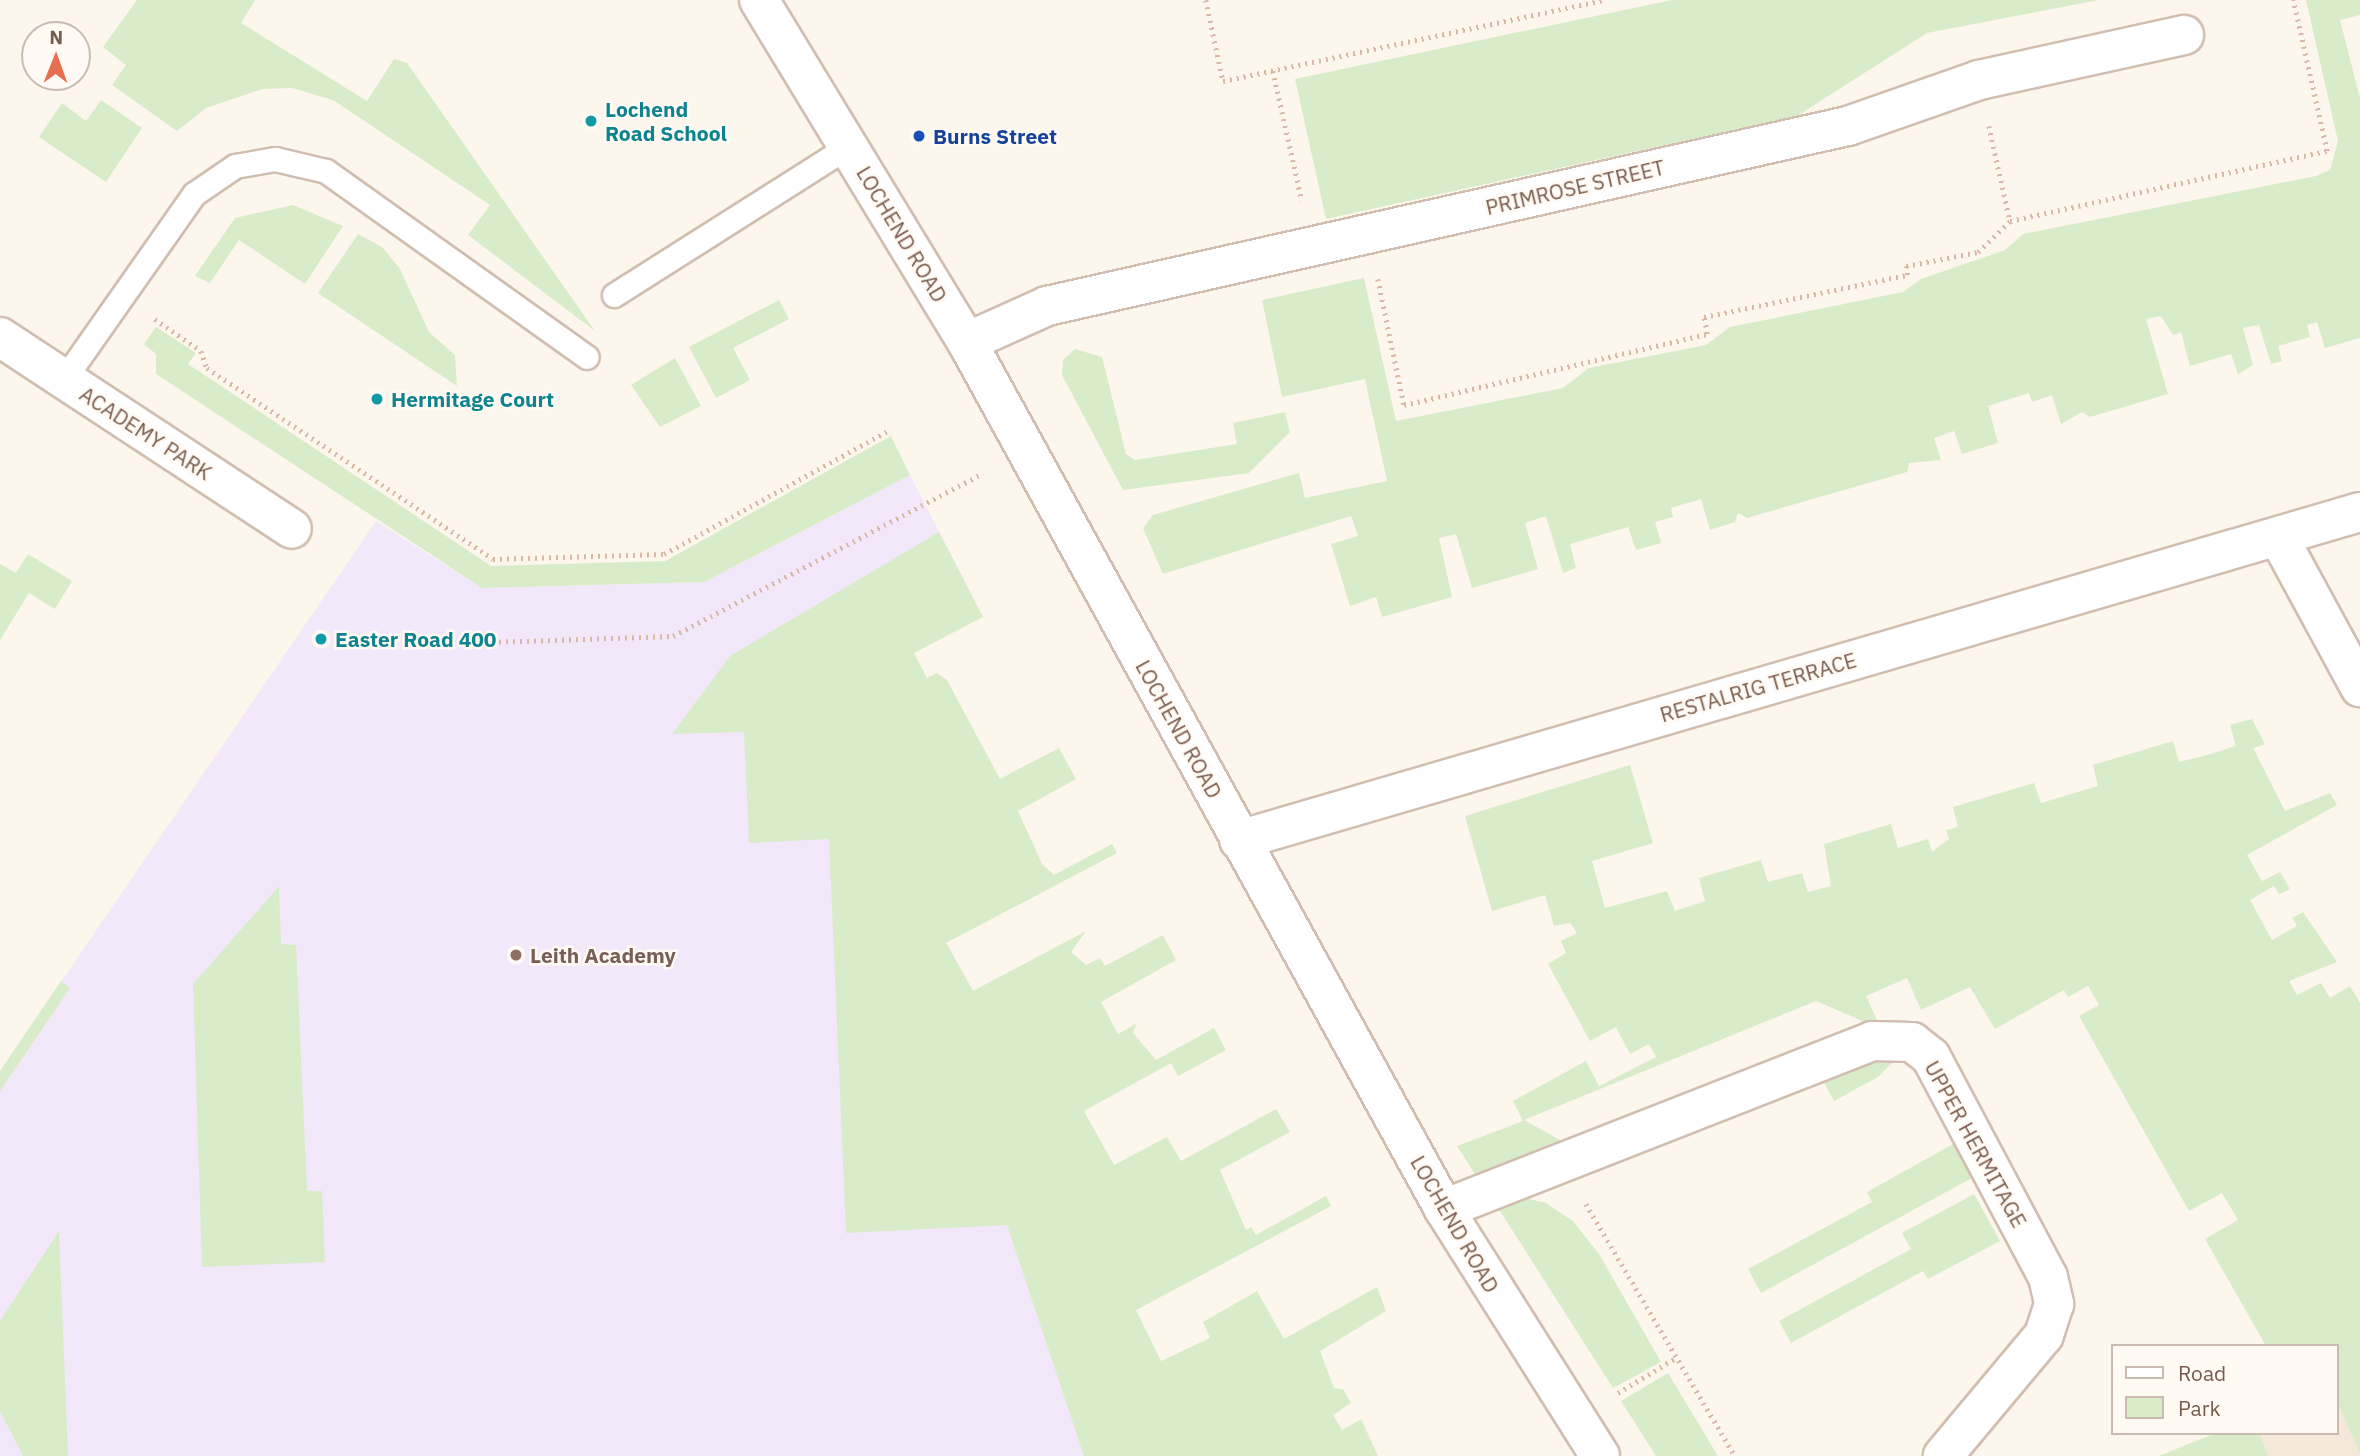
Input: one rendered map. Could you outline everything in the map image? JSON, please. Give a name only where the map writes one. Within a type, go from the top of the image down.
[{"type":"street","name":"LOCHEND ROAD","points":[[760,0],[967,342],[1444,1209],[1600,1456]]},
{"type":"street","name":"PRIMROSE STREET","points":[[967,342],[1046,306],[1848,125],[1979,80],[2184,35]]},
{"type":"street","name":"ACADEMY PARK","points":[[0,337],[292,529]]},
{"type":"street","name":"RESTALRIG TERRACE","points":[[1239,840],[2279,538],[2360,512]]},
{"type":"street","points":[[2279,538],[2360,687]]},
{"type":"street","name":"UPPER HERMITAGE","points":[[1444,1209],[1872,1041],[1899,1039],[1923,1049],[2048,1277],[2054,1304],[2044,1335],[1943,1456]]},
{"type":"lane","points":[[614,295],[849,146]]},
{"type":"lane","points":[[64,379],[194,194],[213,178],[257,160],[295,161],[326,171],[587,357]]},
{"type":"path","points":[[1206,0],[1223,81],[1604,0]]},
{"type":"path","points":[[1368,234],[1404,405],[1707,334],[1704,317],[1908,275],[1906,266],[1978,252],[2010,220],[2327,151],[2293,0]]},
{"type":"path","points":[[1273,71],[1312,246]]},
{"type":"path","points":[[1979,80],[2010,220]]},
{"type":"path","points":[[122,297],[201,351],[207,368],[493,559],[664,554],[888,430]]},
{"type":"path","points":[[429,644],[673,636],[1027,450]]},
{"type":"path","points":[[1562,1164],[1735,1456]]},
{"type":"path","points":[[1576,1418],[1677,1357]]},
{"type":"shaded area","name":"Leith Academy","points":[[910,475],[975,601],[807,691],[997,1034],[1207,1456],[0,1456],[0,1071],[376,521],[482,588],[704,582]]},
{"type":"shaded area","points":[[2360,1374],[2360,1456],[2159,1456],[2211,1435],[2339,1435],[2339,1381]]},
{"type":"green space","points":[[137,0],[255,0],[241,23],[367,101],[394,59],[407,63],[595,331],[468,235],[490,205],[333,100],[292,88],[262,89],[206,108],[177,131],[112,85],[126,65],[103,47]]},
{"type":"green space","points":[[1672,0],[2099,0],[1927,33],[1797,116],[1326,219],[1295,79]]},
{"type":"green space","points":[[2306,0],[2360,0],[2360,15],[2340,20],[2360,98],[2360,338],[2325,348],[2317,322],[2307,325],[2310,337],[2278,346],[2282,361],[2271,364],[2259,325],[2243,328],[2253,365],[2238,374],[2231,354],[2190,366],[2181,332],[2173,335],[2161,316],[2146,319],[2168,394],[2090,417],[2082,412],[2061,424],[2052,395],[2032,402],[2029,393],[1988,406],[1998,443],[1962,454],[1954,431],[1934,438],[1941,460],[1909,463],[1907,472],[1747,518],[1738,513],[1735,522],[1710,530],[1701,499],[1671,508],[1673,517],[1655,522],[1661,543],[1636,550],[1628,527],[1570,544],[1576,568],[1563,573],[1546,516],[1525,523],[1538,569],[1472,588],[1456,534],[1439,538],[1452,597],[1382,617],[1376,597],[1350,606],[1331,544],[1358,536],[1351,516],[1163,574],[1143,528],[1153,515],[1299,473],[1305,498],[1387,481],[1365,379],[1282,397],[1262,300],[1364,278],[1396,421],[1563,388],[1589,368],[1706,345],[1730,327],[1903,292],[1921,279],[2005,250],[2023,234],[2316,176],[2330,170],[2338,141]]},
{"type":"green space","points":[[101,100],[142,128],[106,182],[39,137],[62,103],[86,121]]},
{"type":"green space","points":[[293,205],[343,226],[305,284],[239,240],[210,283],[195,276],[235,218]]},
{"type":"green space","points":[[358,234],[382,247],[400,269],[429,332],[455,355],[457,386],[318,293]]},
{"type":"green space","points":[[779,300],[789,319],[733,348],[750,380],[716,398],[689,347]]},
{"type":"green space","points":[[156,327],[196,353],[188,364],[491,566],[665,561],[891,436],[910,475],[704,582],[482,588],[156,374],[156,354],[144,344]]},
{"type":"green space","points":[[1075,349],[1102,357],[1126,454],[1135,460],[1237,444],[1233,423],[1285,412],[1290,432],[1249,473],[1123,490],[1062,375],[1063,360]]},
{"type":"green space","points":[[675,358],[701,406],[660,427],[631,385]]},
{"type":"green space","points":[[939,532],[983,617],[914,653],[927,678],[937,673],[947,680],[1000,779],[1059,748],[1076,779],[1018,811],[1042,864],[1054,875],[1112,844],[1117,853],[946,943],[973,991],[1086,931],[1071,952],[1086,965],[1100,958],[1105,966],[1163,935],[1176,960],[1101,1002],[1118,1034],[1136,1024],[1133,1033],[1156,1060],[1214,1028],[1226,1050],[1178,1076],[1171,1063],[1084,1111],[1114,1165],[1167,1137],[1181,1161],[1276,1109],[1290,1132],[1220,1170],[1246,1230],[1251,1227],[1256,1235],[1326,1196],[1331,1206],[1136,1310],[1161,1361],[1210,1338],[1203,1322],[1257,1291],[1284,1339],[1377,1287],[1386,1311],[1320,1351],[1334,1388],[1343,1389],[1351,1403],[1333,1415],[1342,1430],[1361,1419],[1378,1456],[1084,1456],[1007,1225],[846,1233],[829,839],[749,843],[744,732],[672,734],[730,656]]},
{"type":"green space","points":[[28,554],[72,581],[55,609],[29,593],[0,640],[0,564],[16,573]]},
{"type":"green space","points":[[2252,719],[2265,744],[2253,748],[2285,811],[2330,793],[2337,805],[2247,855],[2262,881],[2280,872],[2290,889],[2279,894],[2274,886],[2250,900],[2272,940],[2297,926],[2292,918],[2303,912],[2337,962],[2289,981],[2297,995],[2321,983],[2330,998],[2350,986],[2360,1003],[2360,1454],[2339,1406],[2339,1344],[2265,1344],[2205,1239],[2238,1220],[2222,1193],[2189,1211],[2079,1016],[2099,1005],[2088,986],[2068,997],[2064,990],[1995,1029],[1970,987],[1921,1010],[1907,978],[1866,996],[1881,1029],[1816,1001],[1524,1120],[1573,1147],[1480,1182],[1457,1146],[1523,1121],[1513,1101],[1586,1061],[1599,1086],[1656,1057],[1649,1044],[1630,1054],[1616,1027],[1590,1041],[1548,964],[1566,953],[1561,941],[1577,933],[1570,923],[1554,926],[1545,895],[1492,911],[1465,816],[1630,765],[1653,843],[1592,861],[1605,908],[1667,891],[1675,911],[1705,901],[1699,878],[1761,860],[1768,882],[1802,873],[1808,892],[1831,886],[1824,844],[1891,824],[1898,848],[1928,839],[1932,852],[1949,839],[1946,830],[1958,827],[1953,807],[2034,783],[2041,803],[2098,786],[2093,765],[2173,741],[2179,762],[2207,755],[2236,746],[2230,725]]},
{"type":"green space","points":[[279,886],[281,944],[296,945],[307,1191],[322,1191],[325,1262],[202,1267],[193,984]]},
{"type":"green space","points":[[61,981],[70,988],[0,1091],[0,1071]]},
{"type":"green space","points":[[1898,1057],[1878,1077],[1834,1101],[1821,1077],[1867,1059]]},
{"type":"green space","points":[[1953,1144],[1972,1178],[1761,1293],[1748,1269],[1872,1202],[1867,1192]]},
{"type":"green space","points":[[1974,1194],[2000,1241],[1928,1279],[1923,1271],[1791,1343],[1779,1321],[1911,1249],[1902,1233]]},
{"type":"green space","points":[[1517,1196],[1546,1203],[1573,1221],[1599,1254],[1661,1362],[1613,1388],[1493,1200]]},
{"type":"green space","points":[[59,1231],[68,1456],[23,1456],[0,1411],[0,1321]]},
{"type":"green space","points":[[1668,1373],[1718,1456],[1656,1456],[1621,1401]]},
{"type":"green space","points":[[2211,1435],[2260,1435],[2268,1456],[2159,1456]]},
{"type":"place","name":"Lochend Road School","points":[[591,121]]},
{"type":"place","name":"Burns Street","points":[[919,136]]},
{"type":"place","name":"Hermitage Court","points":[[377,399]]},
{"type":"place","name":"Easter Road 400","points":[[321,639]]},
{"type":"place","name":"Leith Academy","points":[[516,955]]}]
